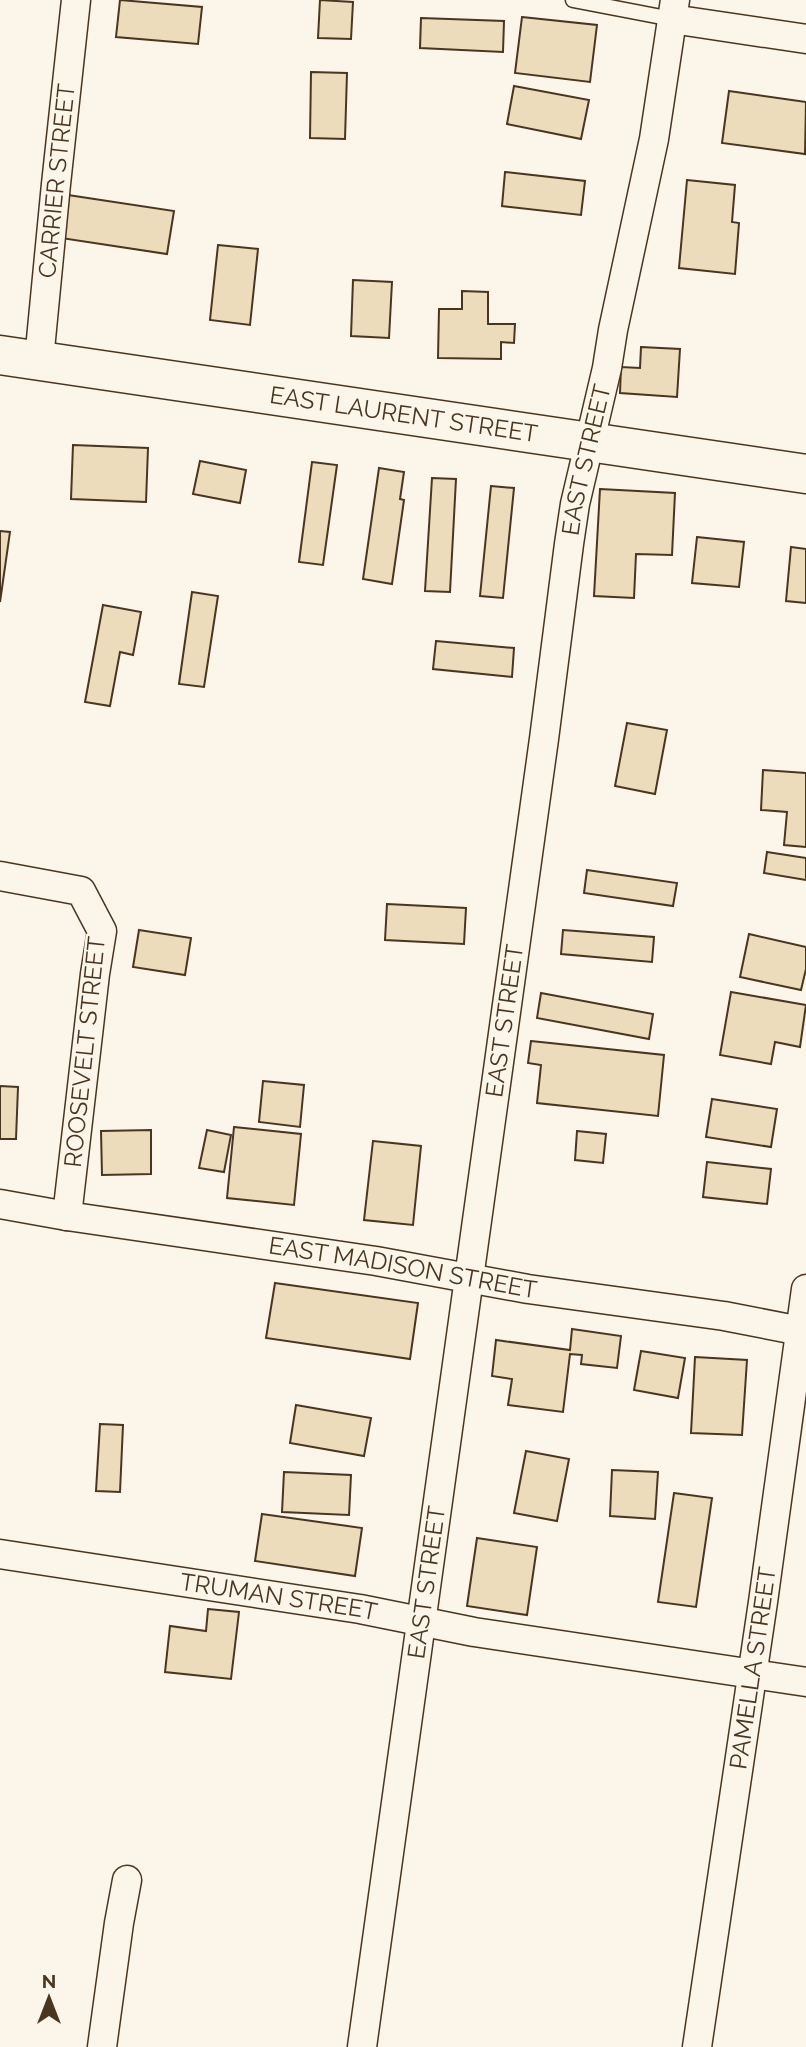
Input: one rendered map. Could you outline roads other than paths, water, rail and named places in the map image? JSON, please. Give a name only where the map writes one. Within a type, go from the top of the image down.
[{"type":"street","name":"CARRIER STREET","points":[[39,360],[76,0]]},
{"type":"street","points":[[673,9],[806,39]]},
{"type":"street","name":"EAST STREET","points":[[362,2047],[569,544],[654,139],[673,9]]},
{"type":"street","name":"EAST LAURENT STREET","points":[[0,355],[806,474]]},
{"type":"street","name":"ROOSEVELT STREET","points":[[0,876],[81,891],[102,931],[67,1216]]},
{"type":"street","name":"EAST MADISON STREET","points":[[0,1204],[362,1259],[528,1289],[724,1316],[803,1331]]},
{"type":"street","name":"PAMELLA STREET","points":[[697,2047],[763,1602],[794,1367],[803,1331],[806,1289]]},
{"type":"street","name":"TRUMAN STREET","points":[[0,1554],[360,1609],[474,1632],[806,1682]]},
{"type":"street","points":[[102,2047],[127,1880]]},
{"type":"lane","points":[[572,0],[673,9]]}]
